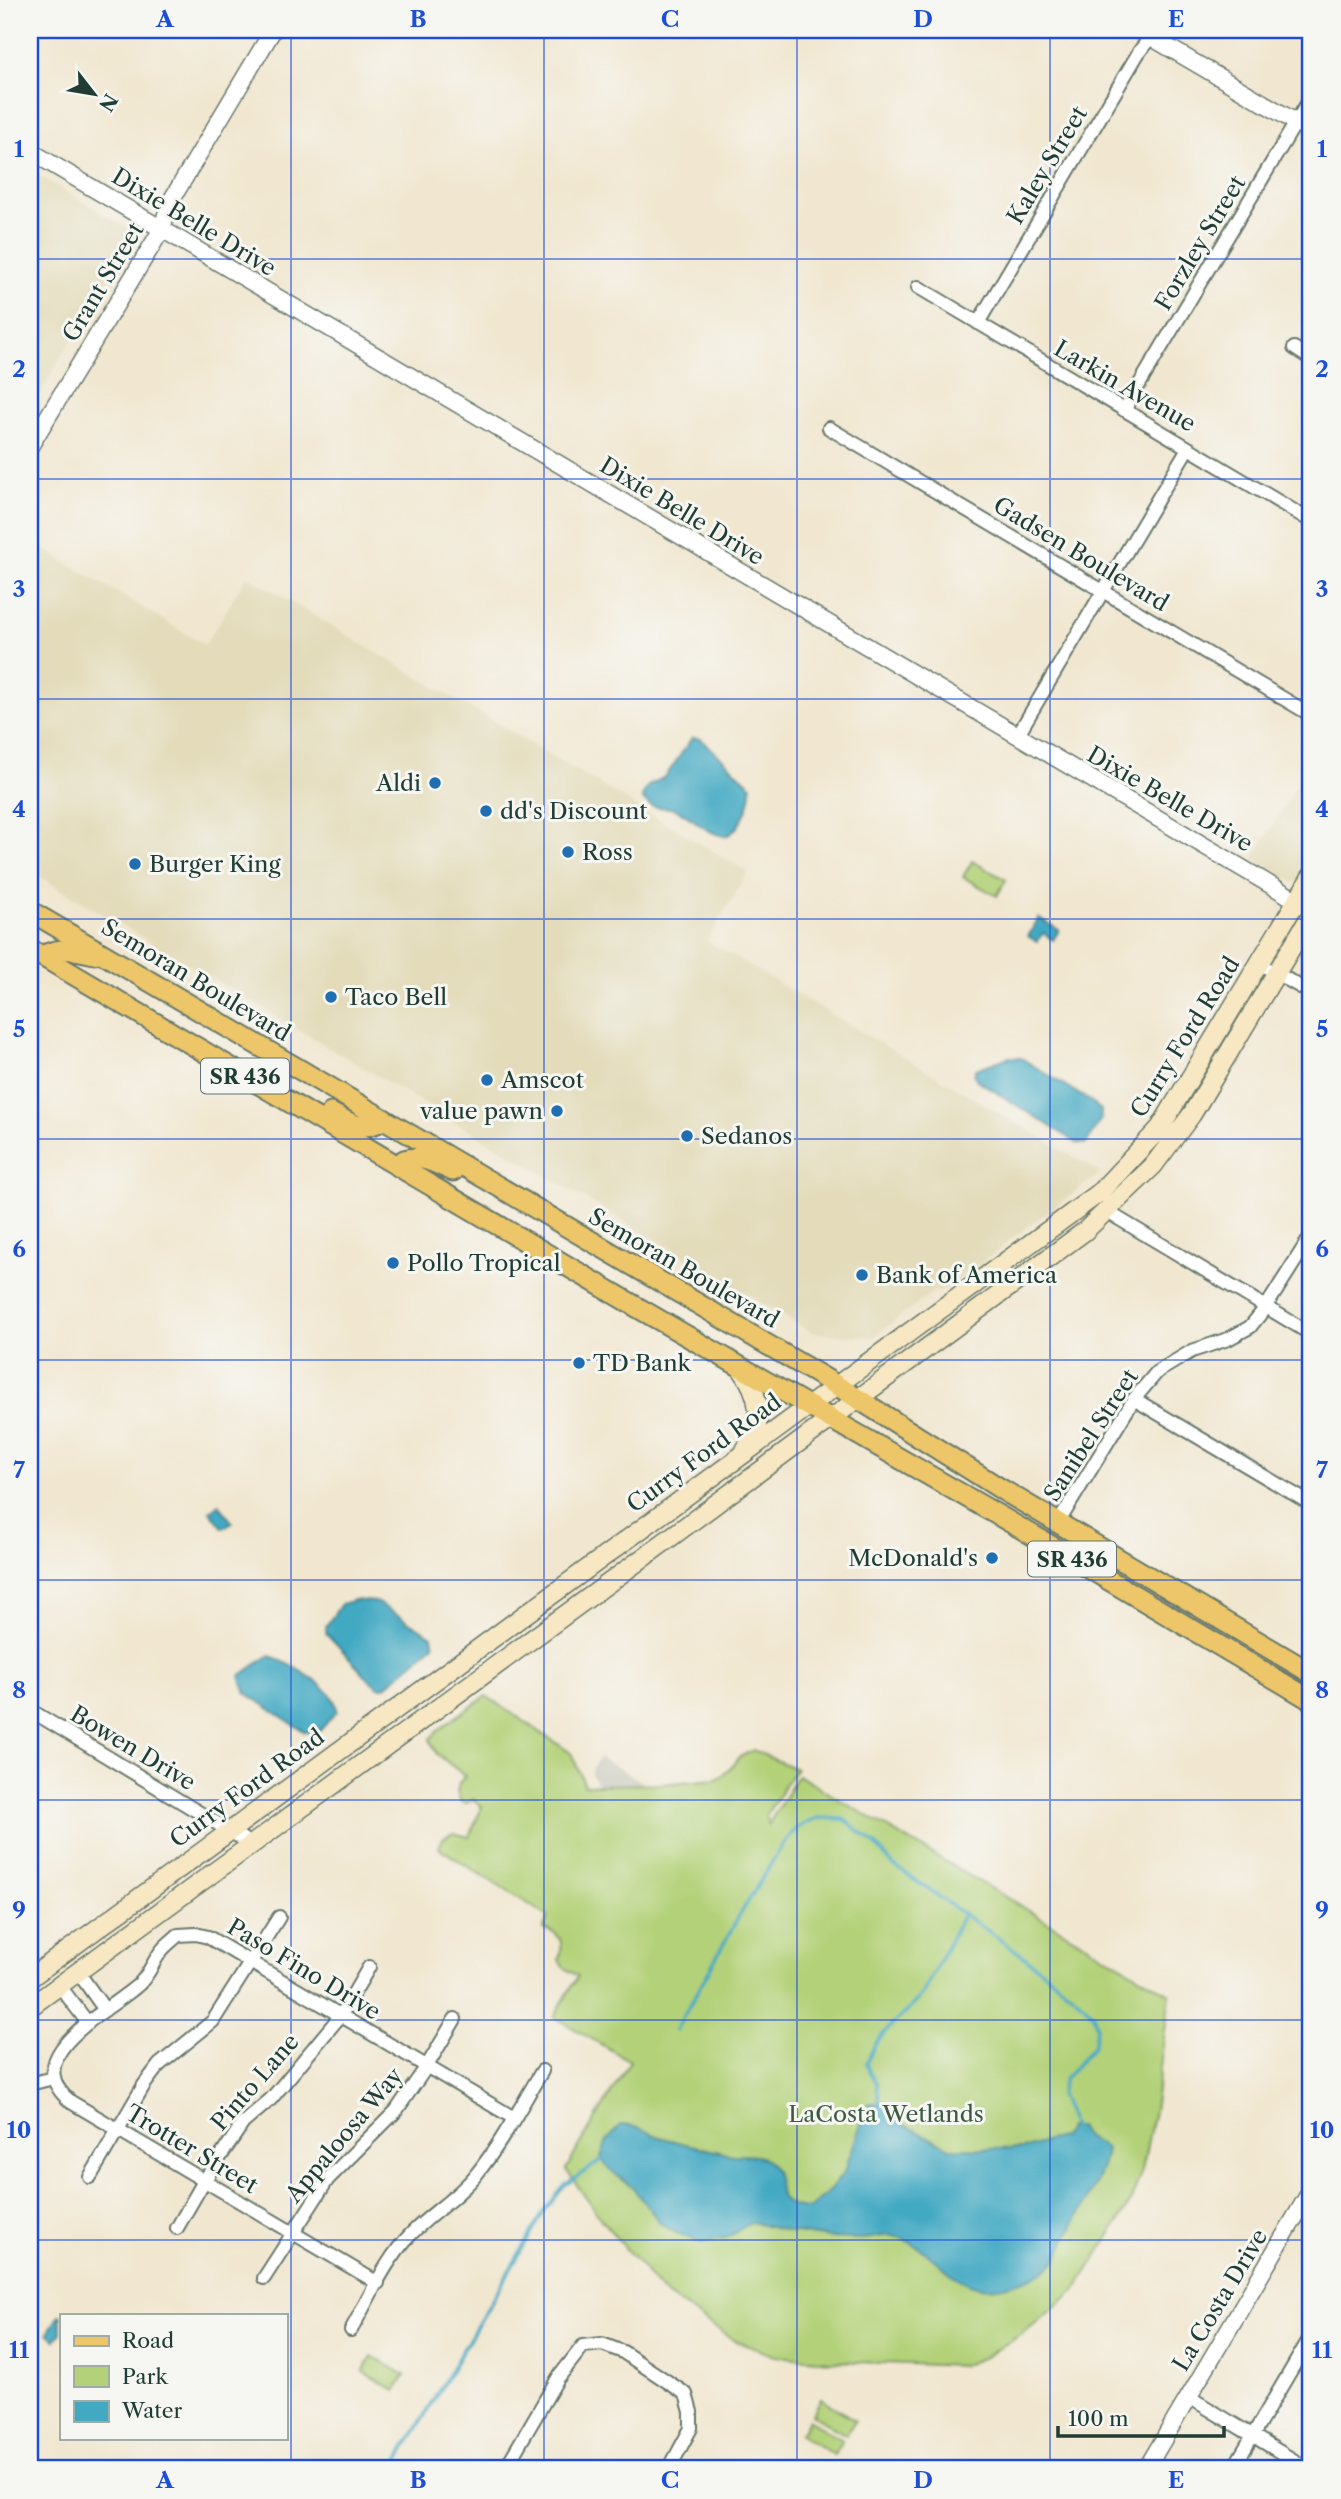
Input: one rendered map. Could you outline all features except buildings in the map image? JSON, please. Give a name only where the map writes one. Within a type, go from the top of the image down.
[{"type":"main road","name":"Curry Ford Road","points":[[36,1973],[1099,1193],[1160,1128],[1260,964],[1304,905],[1311,877]]},
{"type":"main road","name":"Semoran Boulevard","points":[[30,911],[836,1385],[1058,1523],[1311,1673]]},
{"type":"main road","name":"Curry Ford Road","points":[[30,2007],[832,1419],[1075,1238],[1107,1211],[1153,1166],[1192,1114],[1311,915]]},
{"type":"main road","points":[[36,953],[73,949],[109,957]]},
{"type":"main road","name":"SR 436","points":[[36,953],[1311,1700]]},
{"type":"main road","points":[[191,1045],[206,1042],[216,1045],[355,1125],[369,1127],[384,1119]]},
{"type":"main road","points":[[1107,1211],[1106,1201],[1152,1150],[1160,1128]]},
{"type":"main road","points":[[400,1167],[404,1160],[412,1157],[435,1162],[451,1171],[478,1174]]},
{"type":"main road","points":[[740,1367],[758,1399],[759,1412],[753,1439],[742,1455]]},
{"type":"main road","points":[[509,1656],[514,1634],[598,1571],[611,1551]]},
{"type":"main road","points":[[397,1737],[422,1708],[483,1662],[489,1641]]},
{"type":"main road","points":[[59,1985],[74,1958],[113,1927],[149,1892]]},
{"type":"main road","points":[[30,1997],[40,1984],[36,1973]]},
{"type":"street","name":"Grant Street","points":[[30,446],[162,229],[169,204],[273,30]]},
{"type":"street","points":[[1149,32],[1311,131]]},
{"type":"street","name":"Kaley Street","points":[[978,323],[1149,32]]},
{"type":"street","name":"Forzley Street","points":[[1124,410],[1311,97]]},
{"type":"street","name":"Dixie Belle Drive","points":[[30,151],[1304,905]]},
{"type":"street","name":"Larkin Avenue","points":[[918,287],[1311,521]]},
{"type":"street","points":[[1294,348],[1311,359]]},
{"type":"street","name":"Gadsen Boulevard","points":[[829,428],[1311,715]]},
{"type":"street","points":[[1017,736],[1188,448]]},
{"type":"street","points":[[1260,964],[1311,993]]},
{"type":"street","points":[[1107,1211],[1311,1334]]},
{"type":"street","name":"Sanibel Street","points":[[1058,1523],[1134,1399],[1157,1373],[1192,1351],[1228,1339],[1250,1327],[1266,1307],[1311,1236]]},
{"type":"street","points":[[1134,1399],[1311,1504]]},
{"type":"street","name":"Bowen Drive","points":[[30,1710],[251,1844]]},
{"type":"street","points":[[90,2176],[144,2085],[159,2065],[213,2021],[279,1917]]},
{"type":"street","name":"Paso Fino Drive","points":[[88,2023],[141,1982],[162,1950],[178,1935],[208,1937],[514,2118]]},
{"type":"street","name":"Pinto Lane","points":[[177,2228],[204,2181],[243,2123],[271,2099],[341,2015],[369,1967]]},
{"type":"street","points":[[78,1972],[106,2010]]},
{"type":"street","points":[[30,2084],[53,2078],[55,2061],[65,2042],[88,2023],[59,1985]]},
{"type":"street","name":"Appaloosa Way","points":[[264,2278],[328,2179],[396,2111],[427,2067],[455,2019]]},
{"type":"street","points":[[351,2330],[409,2236],[464,2188],[493,2153],[542,2071]]},
{"type":"street","name":"Trotter Street","points":[[53,2078],[60,2093],[71,2102],[378,2283]]},
{"type":"street","name":"La Costa Drive","points":[[1146,2469],[1311,2190]]},
{"type":"street","points":[[1233,2469],[1311,2336]]},
{"type":"street","points":[[505,2469],[558,2378],[583,2346],[602,2344],[624,2352],[685,2394],[691,2412],[691,2428],[669,2469]]},
{"type":"street","points":[[1189,2397],[1308,2469]]},
{"type":"shaded area","points":[[30,170],[135,233],[30,410]]},
{"type":"shaded area","points":[[30,541],[205,645],[247,576],[748,872],[707,941],[1101,1173],[1003,1245],[1004,1247],[939,1293],[936,1290],[873,1337],[813,1333],[30,871]]},
{"type":"shaded area","points":[[1311,761],[1311,859],[1299,881],[1293,882],[1253,859]]},
{"type":"shaded area","points":[[599,1757],[641,1781],[640,1785],[601,1785],[596,1782],[591,1771]]},
{"type":"green space","points":[[972,861],[1006,880],[997,896],[963,877]]},
{"type":"green space","name":"LaCosta Wetlands","points":[[486,1696],[571,1753],[585,1785],[660,1784],[717,1779],[728,1771],[738,1758],[753,1750],[796,1769],[766,1815],[768,1825],[798,1775],[1170,1994],[1154,2111],[1142,2170],[1130,2203],[1075,2291],[1022,2334],[986,2356],[961,2366],[775,2356],[734,2340],[665,2294],[602,2221],[566,2169],[630,2061],[554,2017],[578,1976],[563,1967],[559,1960],[561,1944],[558,1936],[543,1929],[549,1917],[439,1848],[443,1838],[453,1833],[469,1837],[482,1807],[473,1799],[467,1803],[461,1802],[457,1793],[459,1783],[465,1776],[436,1753],[430,1739]]},
{"type":"green space","points":[[372,2356],[405,2375],[396,2391],[363,2372]]},
{"type":"green space","points":[[821,2399],[855,2420],[846,2435],[812,2415]]},
{"type":"green space","points":[[808,2420],[842,2440],[834,2455],[800,2434]]},
{"type":"water","points":[[692,738],[701,739],[751,785],[745,814],[727,836],[706,829],[672,808],[653,807],[642,797],[648,786],[666,776]]},
{"type":"water","points":[[1039,918],[1059,930],[1053,940],[1043,933],[1037,942],[1028,936]]},
{"type":"water","points":[[1009,1057],[1021,1058],[1101,1110],[1101,1119],[1086,1144],[1077,1143],[977,1080],[974,1075],[976,1069]]},
{"type":"water","points":[[219,1504],[232,1522],[223,1528],[210,1511]]},
{"type":"water","points":[[354,1600],[376,1602],[432,1636],[434,1645],[385,1687],[379,1687],[372,1682],[326,1633],[326,1626],[341,1604]]},
{"type":"water","points":[[270,1655],[311,1677],[335,1702],[337,1711],[318,1733],[305,1732],[246,1693],[240,1676]]},
{"type":"water","points":[[884,2102],[904,2125],[950,2148],[1023,2149],[1063,2136],[1069,2127],[1079,2127],[1084,2135],[1106,2149],[1095,2184],[1055,2261],[1030,2278],[1007,2285],[985,2287],[965,2282],[916,2246],[894,2236],[862,2239],[820,2237],[752,2222],[726,2238],[701,2243],[660,2223],[634,2189],[609,2169],[601,2158],[606,2143],[620,2125],[636,2127],[668,2139],[728,2154],[761,2157],[772,2165],[781,2196],[786,2202],[795,2207],[809,2209],[830,2190],[844,2172],[868,2104]]},
{"type":"water","points":[[60,2316],[60,2334],[55,2340],[48,2333]]},
{"type":"waterway","points":[[676,2030],[738,1918],[783,1844],[797,1828],[817,1818],[844,1819],[875,1844],[893,1865],[1014,1949],[1072,1994],[1093,2014],[1097,2027],[1093,2047],[1064,2079],[1060,2094],[1073,2127]]},
{"type":"waterway","points":[[879,2102],[877,2083],[866,2063],[881,2036],[923,1993],[964,1913]]},
{"type":"waterway","points":[[393,2469],[545,2210],[565,2185],[605,2158]]},
{"type":"place","name":"Aldi","points":[[435,783]]},
{"type":"place","name":"dd's Discount","points":[[486,811]]},
{"type":"place","name":"Ross","points":[[568,852]]},
{"type":"place","name":"Burger King","points":[[135,864]]},
{"type":"place","name":"Taco Bell","points":[[331,997]]},
{"type":"place","name":"Amscot","points":[[487,1080]]},
{"type":"place","name":"value pawn","points":[[557,1111]]},
{"type":"place","name":"Sedanos","points":[[687,1136]]},
{"type":"place","name":"Pollo Tropical","points":[[393,1263]]},
{"type":"place","name":"Bank of America","points":[[862,1275]]},
{"type":"place","name":"TD Bank","points":[[579,1363]]},
{"type":"place","name":"McDonald's","points":[[992,1558]]}]
